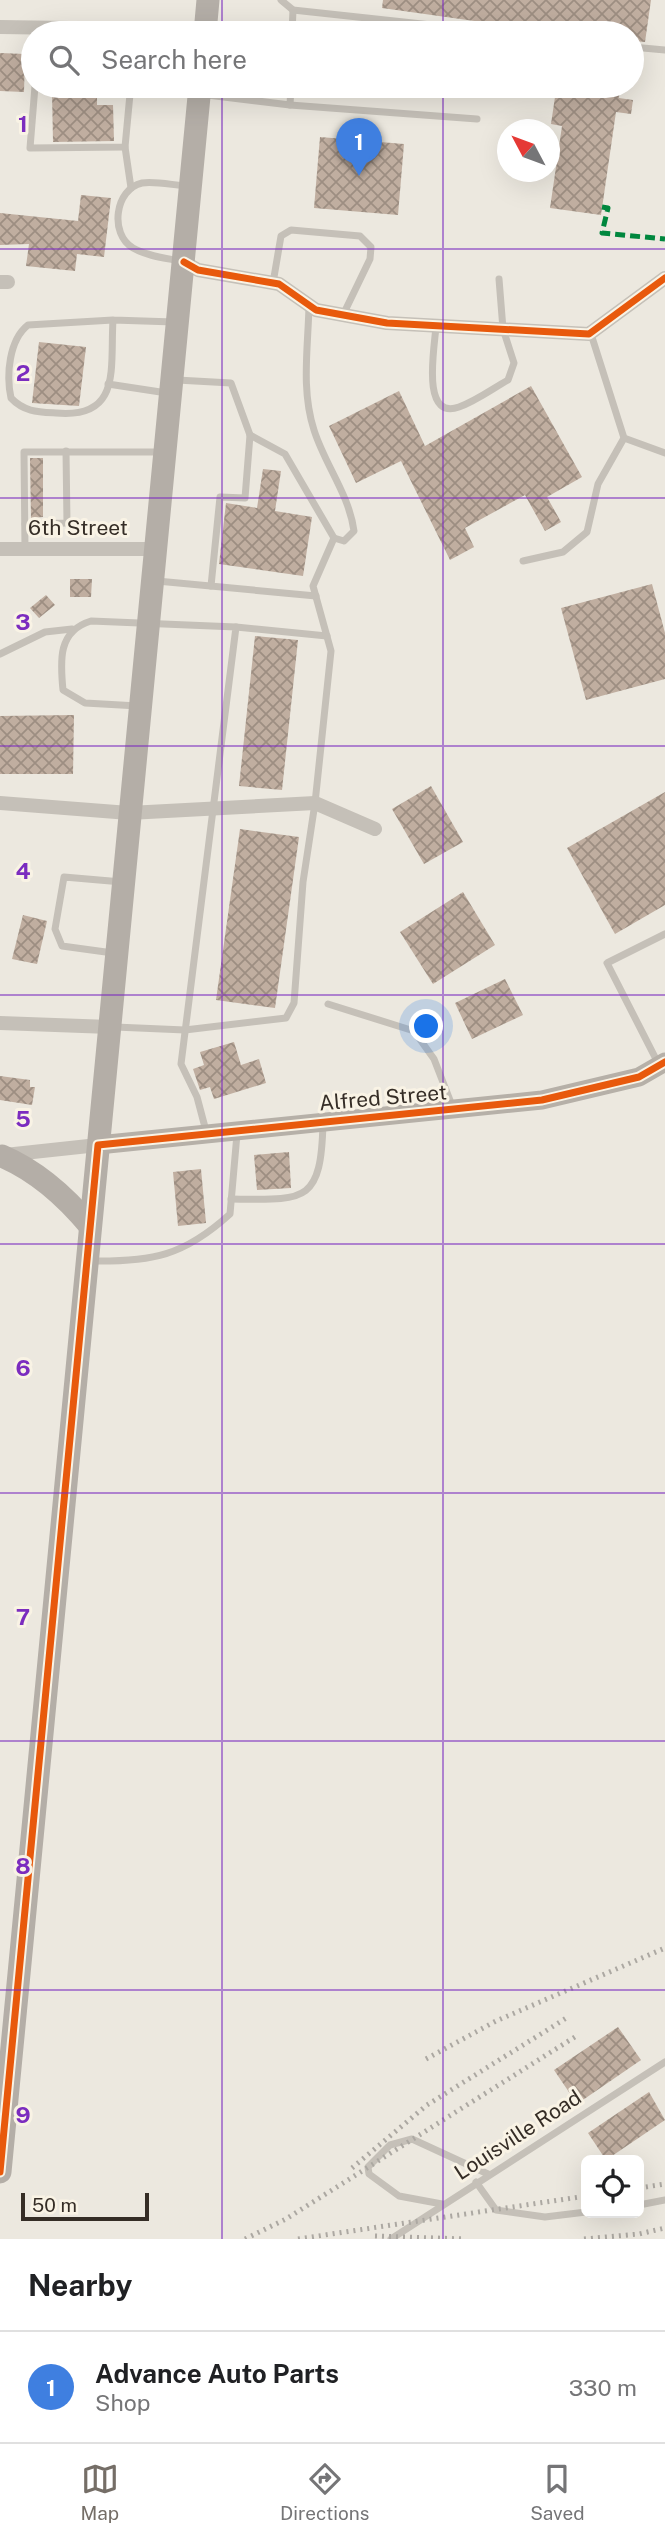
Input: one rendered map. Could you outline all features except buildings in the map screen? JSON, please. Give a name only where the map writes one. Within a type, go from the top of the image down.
[{"type":"main road","points":[[206,21],[208,0]]},
{"type":"main road","points":[[0,2172],[199,98]]},
{"type":"main road","name":"Alfred Street","points":[[98,1145],[323,1120],[542,1100],[639,1077],[662,1063]]},
{"type":"main road","points":[[1,1156],[17,1162],[66,1197],[90,1226]]},
{"type":"street","points":[[0,27],[21,28]]},
{"type":"street","points":[[184,262],[198,270],[273,283],[316,310],[387,323],[591,334],[665,278]]},
{"type":"street","name":"6th Street","points":[[0,550],[156,549]]},
{"type":"street","points":[[0,803],[129,813],[315,803],[375,828]]},
{"type":"street","points":[[0,1023],[21,1029],[110,1027]]},
{"type":"street","name":"Alfred Street","points":[[1,1156],[98,1145]]},
{"type":"lane","points":[[281,0],[293,10],[394,21]]},
{"type":"lane","points":[[293,10],[293,21]]},
{"type":"lane","points":[[644,48],[665,50]]},
{"type":"lane","points":[[34,98],[30,148],[125,147]]},
{"type":"lane","points":[[129,98],[125,147],[131,188]]},
{"type":"lane","points":[[248,98],[290,105],[477,119]]},
{"type":"lane","points":[[290,98],[290,105]]},
{"type":"lane","points":[[184,262],[133,248],[122,239],[117,221],[121,204],[131,188],[144,183],[191,186]]},
{"type":"lane","points":[[273,283],[281,236],[291,230],[360,236],[371,247],[370,258],[351,293],[343,315]]},
{"type":"lane","points":[[436,326],[432,389],[436,400],[445,407],[456,408],[508,380],[514,363],[503,329],[499,279]]},
{"type":"lane","points":[[250,435],[285,454],[334,538],[344,541],[354,531],[351,509],[324,455],[305,390],[309,306]]},
{"type":"lane","points":[[113,320],[108,384],[103,400],[95,408],[76,415],[25,409],[11,398],[9,389],[13,348],[21,331],[28,325],[113,320],[178,323]]},
{"type":"lane","points":[[523,561],[564,552],[587,532],[598,484],[624,438],[591,334]]},
{"type":"lane","points":[[108,384],[172,386],[231,383],[250,435],[245,498],[220,497],[211,586]]},
{"type":"lane","points":[[624,438],[665,453]]},
{"type":"lane","points":[[25,524],[67,523],[66,451]]},
{"type":"lane","points":[[25,549],[24,452],[165,453]]},
{"type":"lane","points":[[110,1027],[185,1030],[286,1018],[295,1003],[303,881],[315,803],[331,651],[313,586],[334,538]]},
{"type":"lane","points":[[153,581],[316,596]]},
{"type":"lane","points":[[0,654],[45,632],[72,629],[91,621],[236,627],[327,636]]},
{"type":"lane","points":[[206,1132],[197,1097],[181,1064],[236,627]]},
{"type":"lane","points":[[72,629],[63,643],[60,663],[63,690],[85,703],[140,706]]},
{"type":"lane","points":[[117,954],[62,946],[55,929],[64,877],[123,882]]},
{"type":"lane","points":[[662,1063],[607,963],[665,934]]},
{"type":"lane","points":[[328,1004],[414,1031],[434,1059],[454,1109]]},
{"type":"lane","points":[[231,1199],[273,1200],[303,1195],[316,1181],[322,1153],[323,1120]]},
{"type":"lane","points":[[87,1261],[155,1259],[206,1236],[230,1214],[237,1129]]},
{"type":"lane","name":"Louisville Road","points":[[391,2239],[665,2062]]},
{"type":"lane","points":[[442,2204],[398,2196],[369,2174],[368,2167],[390,2145],[412,2139],[488,2174]]},
{"type":"lane","points":[[476,2182],[496,2210],[545,2217],[581,2213]]},
{"type":"lane","points":[[644,2204],[665,2200]]},
{"type":"railway","points":[[426,2059],[496,2021],[665,1948]]},
{"type":"railway","points":[[352,2168],[427,2105],[568,2017]]},
{"type":"railway","points":[[245,2239],[286,2219],[578,2035]]},
{"type":"railway","points":[[644,2187],[665,2184]]},
{"type":"railway","points":[[298,2239],[581,2197]]},
{"type":"railway","points":[[584,2239],[639,2234],[665,2228]]},
{"type":"railway","points":[[375,2236],[465,2239]]},
{"type":"marked path","points":[[602,207],[608,208],[602,233],[665,239]]},
{"type":"cycle path","points":[[184,262],[198,270],[279,284],[316,310],[387,323],[589,334],[665,278]]},
{"type":"cycle path","points":[[0,2172],[98,1145],[542,1100],[639,1077],[665,1062]]},
{"type":"place","name":"Advance Auto Parts","points":[[359,176]]}]
